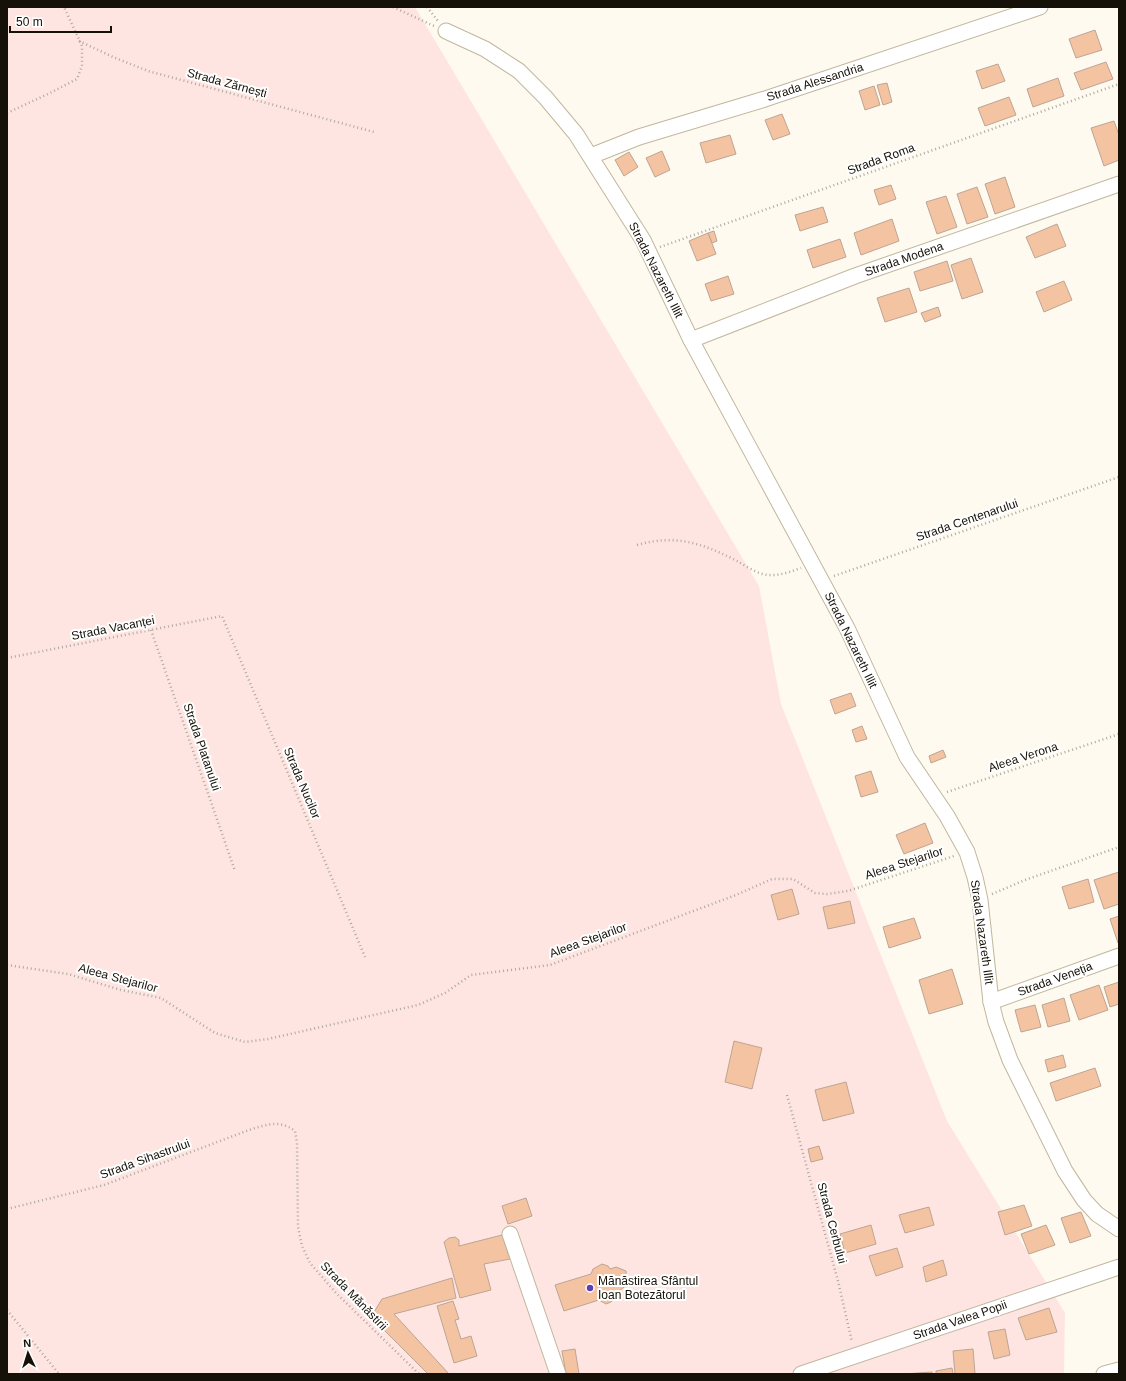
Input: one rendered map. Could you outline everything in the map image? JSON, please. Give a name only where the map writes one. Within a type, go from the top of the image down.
[{"type":"street","name":"Strada Alessandria","points":[[591,156],[639,137],[765,99],[1040,7]]},
{"type":"street","name":"Strada Nazareth Illit","points":[[446,31],[485,49],[519,71],[545,97],[576,134],[591,156],[648,251],[691,340],[847,628],[907,757],[947,816],[967,852],[980,900],[992,1002],[996,1022],[1010,1060],[1065,1171],[1084,1200],[1097,1214],[1119,1229]]},
{"type":"street","name":"Strada Modena","points":[[691,340],[855,276],[1119,184]]},
{"type":"street","name":"Strada Veneția","points":[[992,1002],[1119,956]]},
{"type":"street","points":[[510,1234],[558,1374]]},
{"type":"street","name":"Strada Valea Popii","points":[[801,1374],[1119,1267]]},
{"type":"street","points":[[1104,1374],[1119,1370]]},
{"type":"path","points":[[7,113],[50,94],[77,79],[82,66],[82,46],[64,7]]},
{"type":"path","points":[[393,7],[446,31]]},
{"type":"path","points":[[426,7],[446,31]]},
{"type":"path","name":"Strada Zărnești","points":[[79,41],[148,71],[374,132]]},
{"type":"path","name":"Strada Roma","points":[[648,251],[1119,84]]},
{"type":"path","name":"Strada Centenarului","points":[[821,581],[1119,477]]},
{"type":"path","points":[[637,545],[654,540],[673,539],[712,548],[766,575],[780,575],[813,564]]},
{"type":"path","name":"Strada Vacanței","points":[[7,658],[222,616]]},
{"type":"path","name":"Strada Nucilor","points":[[222,616],[365,957]]},
{"type":"path","name":"Strada Platanului","points":[[151,630],[235,871]]},
{"type":"path","name":"Aleea Verona","points":[[933,796],[1119,734]]},
{"type":"path","points":[[980,900],[1025,880],[1119,847]]},
{"type":"path","name":"Aleea Stejarilor","points":[[7,965],[68,974],[121,990],[161,998],[215,1033],[245,1042],[268,1039],[418,1005],[445,993],[471,975],[550,965],[736,895],[772,879],[794,879],[815,893],[827,894],[848,891],[967,852]]},
{"type":"path","name":"Strada Cerbului","points":[[787,1095],[838,1281],[855,1356]]},
{"type":"path","name":"Strada Sihastrului","points":[[7,1209],[104,1185],[249,1130],[273,1123],[287,1125]]},
{"type":"path","name":"Strada Mănăstirii","points":[[287,1125],[295,1131],[297,1143],[298,1227],[302,1246],[310,1263],[336,1293],[419,1374]]},
{"type":"path","points":[[7,1310],[59,1374]]},
{"type":"shaded area","points":[[7,7],[415,7],[759,586],[781,704],[947,1121],[1065,1313],[1064,1374],[7,1374]]},
{"type":"building","points":[[1095,30],[1102,50],[1076,58],[1069,39]]},
{"type":"building","points":[[1106,62],[1113,79],[1081,90],[1074,73]]},
{"type":"building","points":[[998,64],[1005,81],[982,89],[976,71]]},
{"type":"building","points":[[1058,78],[1064,96],[1033,107],[1027,89]]},
{"type":"building","points":[[887,83],[892,102],[883,105],[877,85]]},
{"type":"building","points":[[874,86],[880,105],[865,110],[859,91]]},
{"type":"building","points":[[1009,97],[1016,115],[985,126],[978,108]]},
{"type":"building","points":[[782,114],[790,134],[773,140],[765,120]]},
{"type":"building","points":[[1114,121],[1119,135],[1119,160],[1104,166],[1091,128]]},
{"type":"building","points":[[730,135],[736,154],[706,163],[700,143]]},
{"type":"building","points":[[662,151],[670,170],[655,177],[646,158]]},
{"type":"building","points":[[629,152],[638,167],[624,176],[615,160]]},
{"type":"building","points":[[1005,177],[1015,207],[995,214],[985,184]]},
{"type":"building","points":[[891,185],[896,199],[879,205],[874,190]]},
{"type":"building","points":[[977,187],[988,217],[967,224],[957,194]]},
{"type":"building","points":[[946,196],[957,227],[937,234],[926,202]]},
{"type":"building","points":[[823,207],[828,222],[800,231],[795,215]]},
{"type":"building","points":[[892,219],[899,241],[861,255],[854,233]]},
{"type":"building","points":[[1057,224],[1066,246],[1035,258],[1026,237]]},
{"type":"building","points":[[714,231],[717,241],[712,243],[708,233]]},
{"type":"building","points":[[708,233],[716,254],[697,261],[689,241]]},
{"type":"building","points":[[840,239],[846,257],[813,268],[807,250]]},
{"type":"building","points":[[971,258],[983,292],[962,299],[951,265]]},
{"type":"building","points":[[947,261],[953,281],[920,291],[914,272]]},
{"type":"building","points":[[728,276],[734,294],[711,301],[705,284]]},
{"type":"building","points":[[1064,281],[1072,300],[1044,312],[1036,292]]},
{"type":"building","points":[[909,288],[917,312],[885,322],[877,298]]},
{"type":"building","points":[[938,307],[941,316],[925,322],[921,313]]},
{"type":"building","points":[[851,693],[856,706],[835,714],[830,700]]},
{"type":"building","points":[[862,726],[867,739],[856,742],[852,730]]},
{"type":"building","points":[[943,750],[946,757],[931,763],[929,756]]},
{"type":"building","points":[[871,771],[878,792],[861,797],[855,776]]},
{"type":"building","points":[[925,823],[933,843],[904,854],[896,835]]},
{"type":"building","points":[[1119,872],[1119,904],[1104,909],[1094,880]]},
{"type":"building","points":[[1088,879],[1094,902],[1069,909],[1062,887]]},
{"type":"building","points":[[792,889],[799,914],[778,920],[771,895]]},
{"type":"building","points":[[850,901],[855,923],[828,929],[823,907]]},
{"type":"building","points":[[1119,916],[1119,943],[1118,943],[1110,919]]},
{"type":"building","points":[[914,918],[921,938],[889,948],[883,927]]},
{"type":"building","points":[[952,969],[963,1004],[929,1014],[919,980]]},
{"type":"building","points":[[1119,982],[1119,1004],[1110,1007],[1104,987]]},
{"type":"building","points":[[1099,985],[1108,1010],[1079,1020],[1070,995]]},
{"type":"building","points":[[1064,998],[1070,1021],[1048,1027],[1042,1005]]},
{"type":"building","points":[[1035,1005],[1041,1027],[1021,1032],[1015,1010]]},
{"type":"building","points":[[734,1041],[762,1048],[752,1089],[725,1082]]},
{"type":"building","points":[[1063,1055],[1066,1067],[1048,1072],[1045,1060]]},
{"type":"building","points":[[1095,1068],[1101,1086],[1056,1101],[1050,1083]]},
{"type":"building","points":[[846,1082],[854,1113],[823,1121],[815,1090]]},
{"type":"building","points":[[819,1146],[823,1159],[811,1162],[808,1149]]},
{"type":"building","points":[[526,1198],[532,1216],[508,1224],[502,1206]]},
{"type":"building","points":[[1024,1205],[1032,1226],[1005,1235],[998,1212]]},
{"type":"building","points":[[929,1207],[934,1225],[905,1233],[899,1215]]},
{"type":"building","points":[[1081,1212],[1091,1236],[1070,1243],[1061,1218]]},
{"type":"building","points":[[871,1225],[876,1244],[845,1253],[840,1234]]},
{"type":"building","points":[[1046,1225],[1055,1245],[1029,1254],[1021,1234]]},
{"type":"building","points":[[502,1235],[510,1259],[484,1264],[491,1290],[460,1298],[444,1242],[449,1238],[455,1237],[459,1240],[459,1246]]},
{"type":"building","points":[[897,1248],[903,1267],[876,1276],[869,1256]]},
{"type":"building","points":[[943,1260],[947,1275],[926,1282],[923,1267]]},
{"type":"building","name":"Mănăstirea Sfântul Ioan Botezătorul","points":[[602,1264],[608,1266],[610,1269],[616,1267],[626,1271],[627,1285],[616,1293],[615,1298],[611,1302],[606,1304],[599,1300],[564,1311],[555,1285],[591,1274],[593,1269]]},
{"type":"building","points":[[452,1278],[456,1298],[394,1314],[449,1374],[428,1374],[371,1317],[382,1299]]},
{"type":"building","points":[[453,1301],[459,1319],[455,1320],[461,1339],[471,1336],[477,1356],[454,1363],[437,1306]]},
{"type":"building","points":[[1049,1308],[1057,1332],[1026,1340],[1018,1318]]},
{"type":"building","points":[[1005,1329],[1010,1355],[994,1359],[988,1332]]},
{"type":"building","points":[[575,1349],[579,1374],[566,1374],[562,1351]]},
{"type":"building","points":[[973,1349],[975,1374],[955,1374],[953,1351]]},
{"type":"building","points":[[952,1368],[953,1374],[936,1374],[936,1371]]},
{"type":"building","points":[[932,1372],[933,1374],[903,1374]]},
{"type":"place","name":"Mănăstirea Sfântul Ioan Botezătorul","points":[[590,1288]]}]
